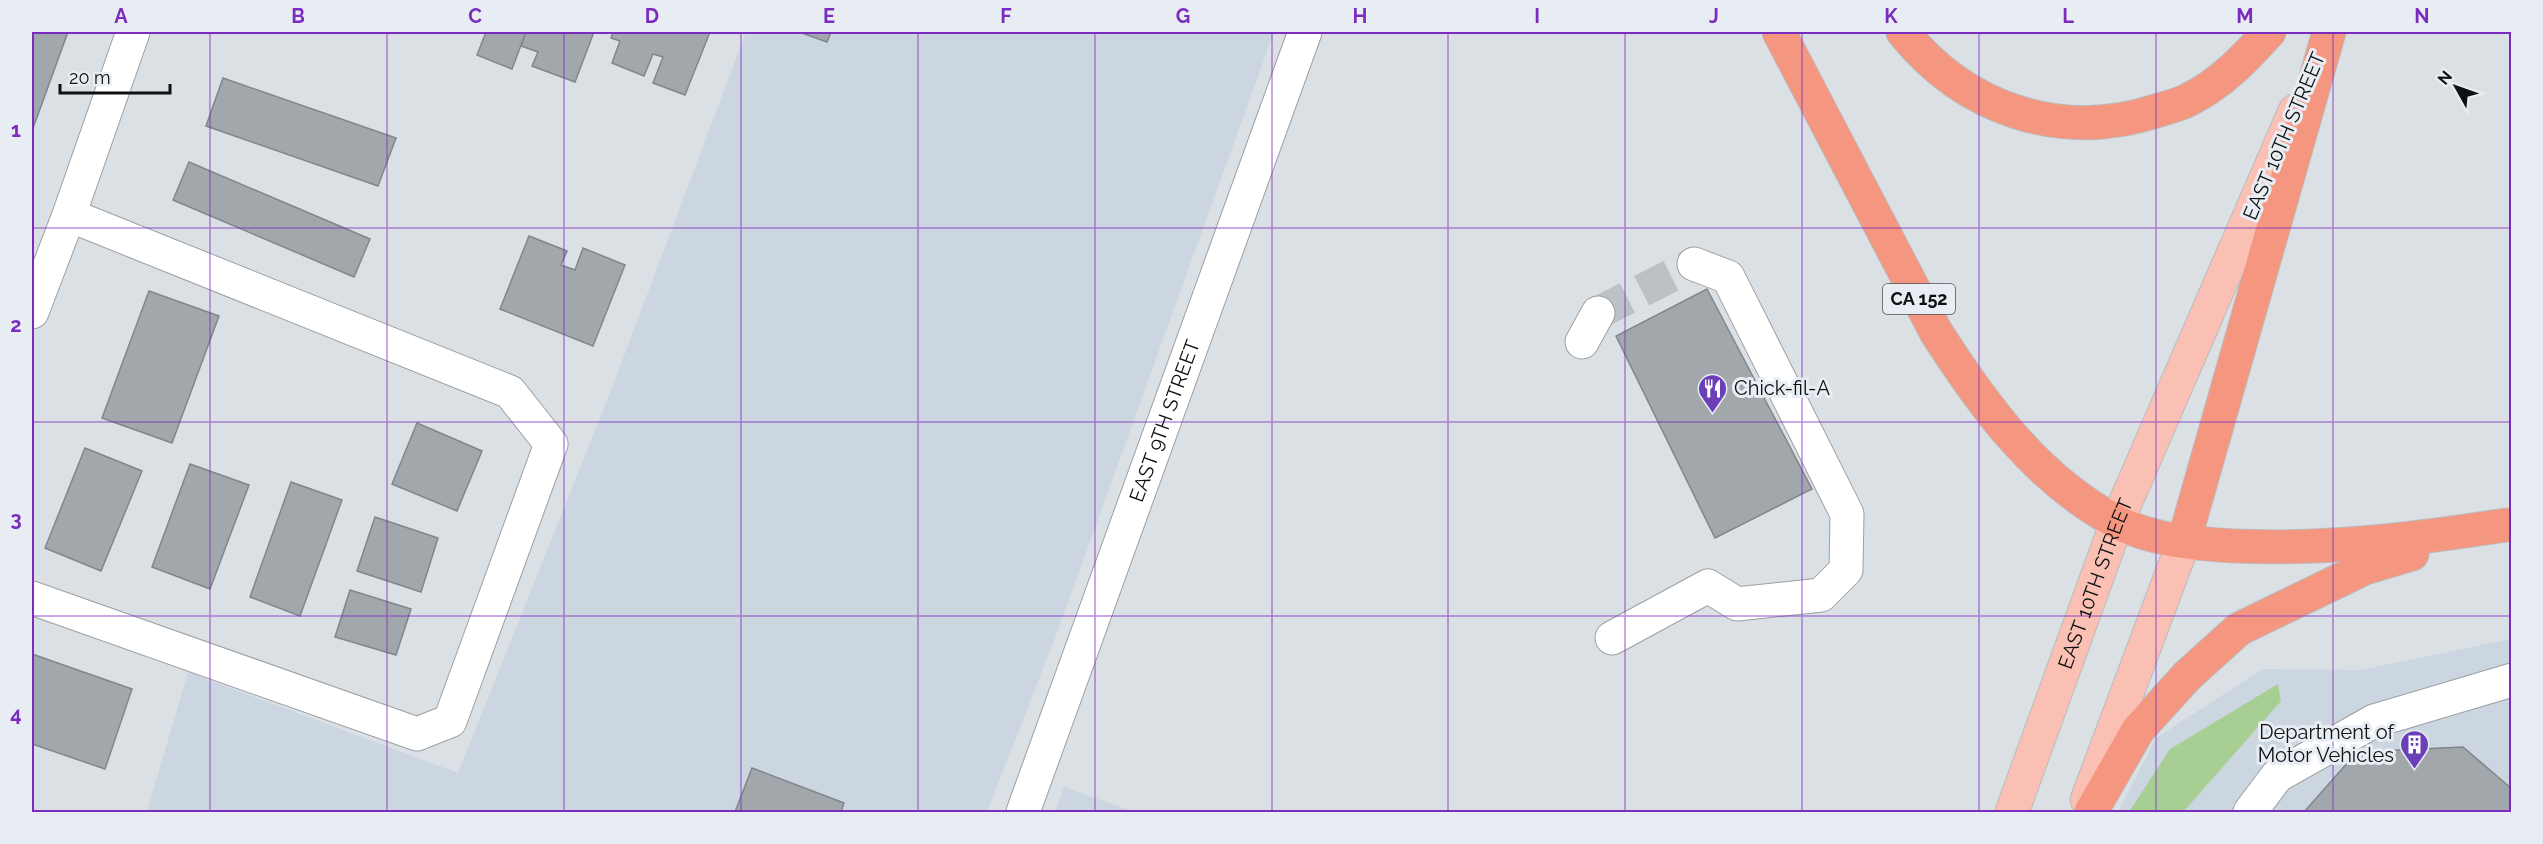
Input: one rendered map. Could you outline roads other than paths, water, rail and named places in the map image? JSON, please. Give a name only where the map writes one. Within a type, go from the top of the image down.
[{"type":"highway","name":"CA 152","points":[[1779,32],[1936,332],[1966,380],[2001,427],[2041,468],[2083,501],[2117,522],[2152,535],[2184,541]]},
{"type":"highway","points":[[1903,32],[1924,58],[1970,91],[2021,115],[2077,123],[2133,118],[2190,100],[2238,66],[2269,32]]},
{"type":"highway","name":"EAST 10TH STREET","points":[[2184,541],[2327,37]]},
{"type":"highway","points":[[2184,541],[2210,545],[2320,547],[2375,543],[2509,524]]},
{"type":"highway","points":[[2091,813],[2138,730],[2187,676],[2240,629],[2365,568],[2509,524]]},
{"type":"main road","name":"EAST 10TH STREET","points":[[2012,813],[2117,522],[2327,37]]},
{"type":"main road","name":"EAST 10TH STREET","points":[[2082,813],[2184,541]]},
{"type":"street","points":[[32,312],[69,215],[133,32]]},
{"type":"street","name":"EAST 9TH STREET","points":[[1023,813],[1305,32]]},
{"type":"street","points":[[32,598],[417,734],[450,722],[551,444],[510,392],[69,215]]},
{"type":"street","points":[[1612,638],[1708,586],[1737,604],[1821,595],[1845,570],[1847,514],[1728,277],[1695,264]]},
{"type":"street","points":[[1582,342],[1598,313]]},
{"type":"street","points":[[2250,813],[2277,776],[2374,721],[2511,680]]},
{"type":"tunnel","points":[[1598,313],[1694,264]]},
{"type":"place","name":"Chick-fil-A","points":[[1713,414]]},
{"type":"place","name":"Department of Motor Vehicles","points":[[2415,770]]}]
